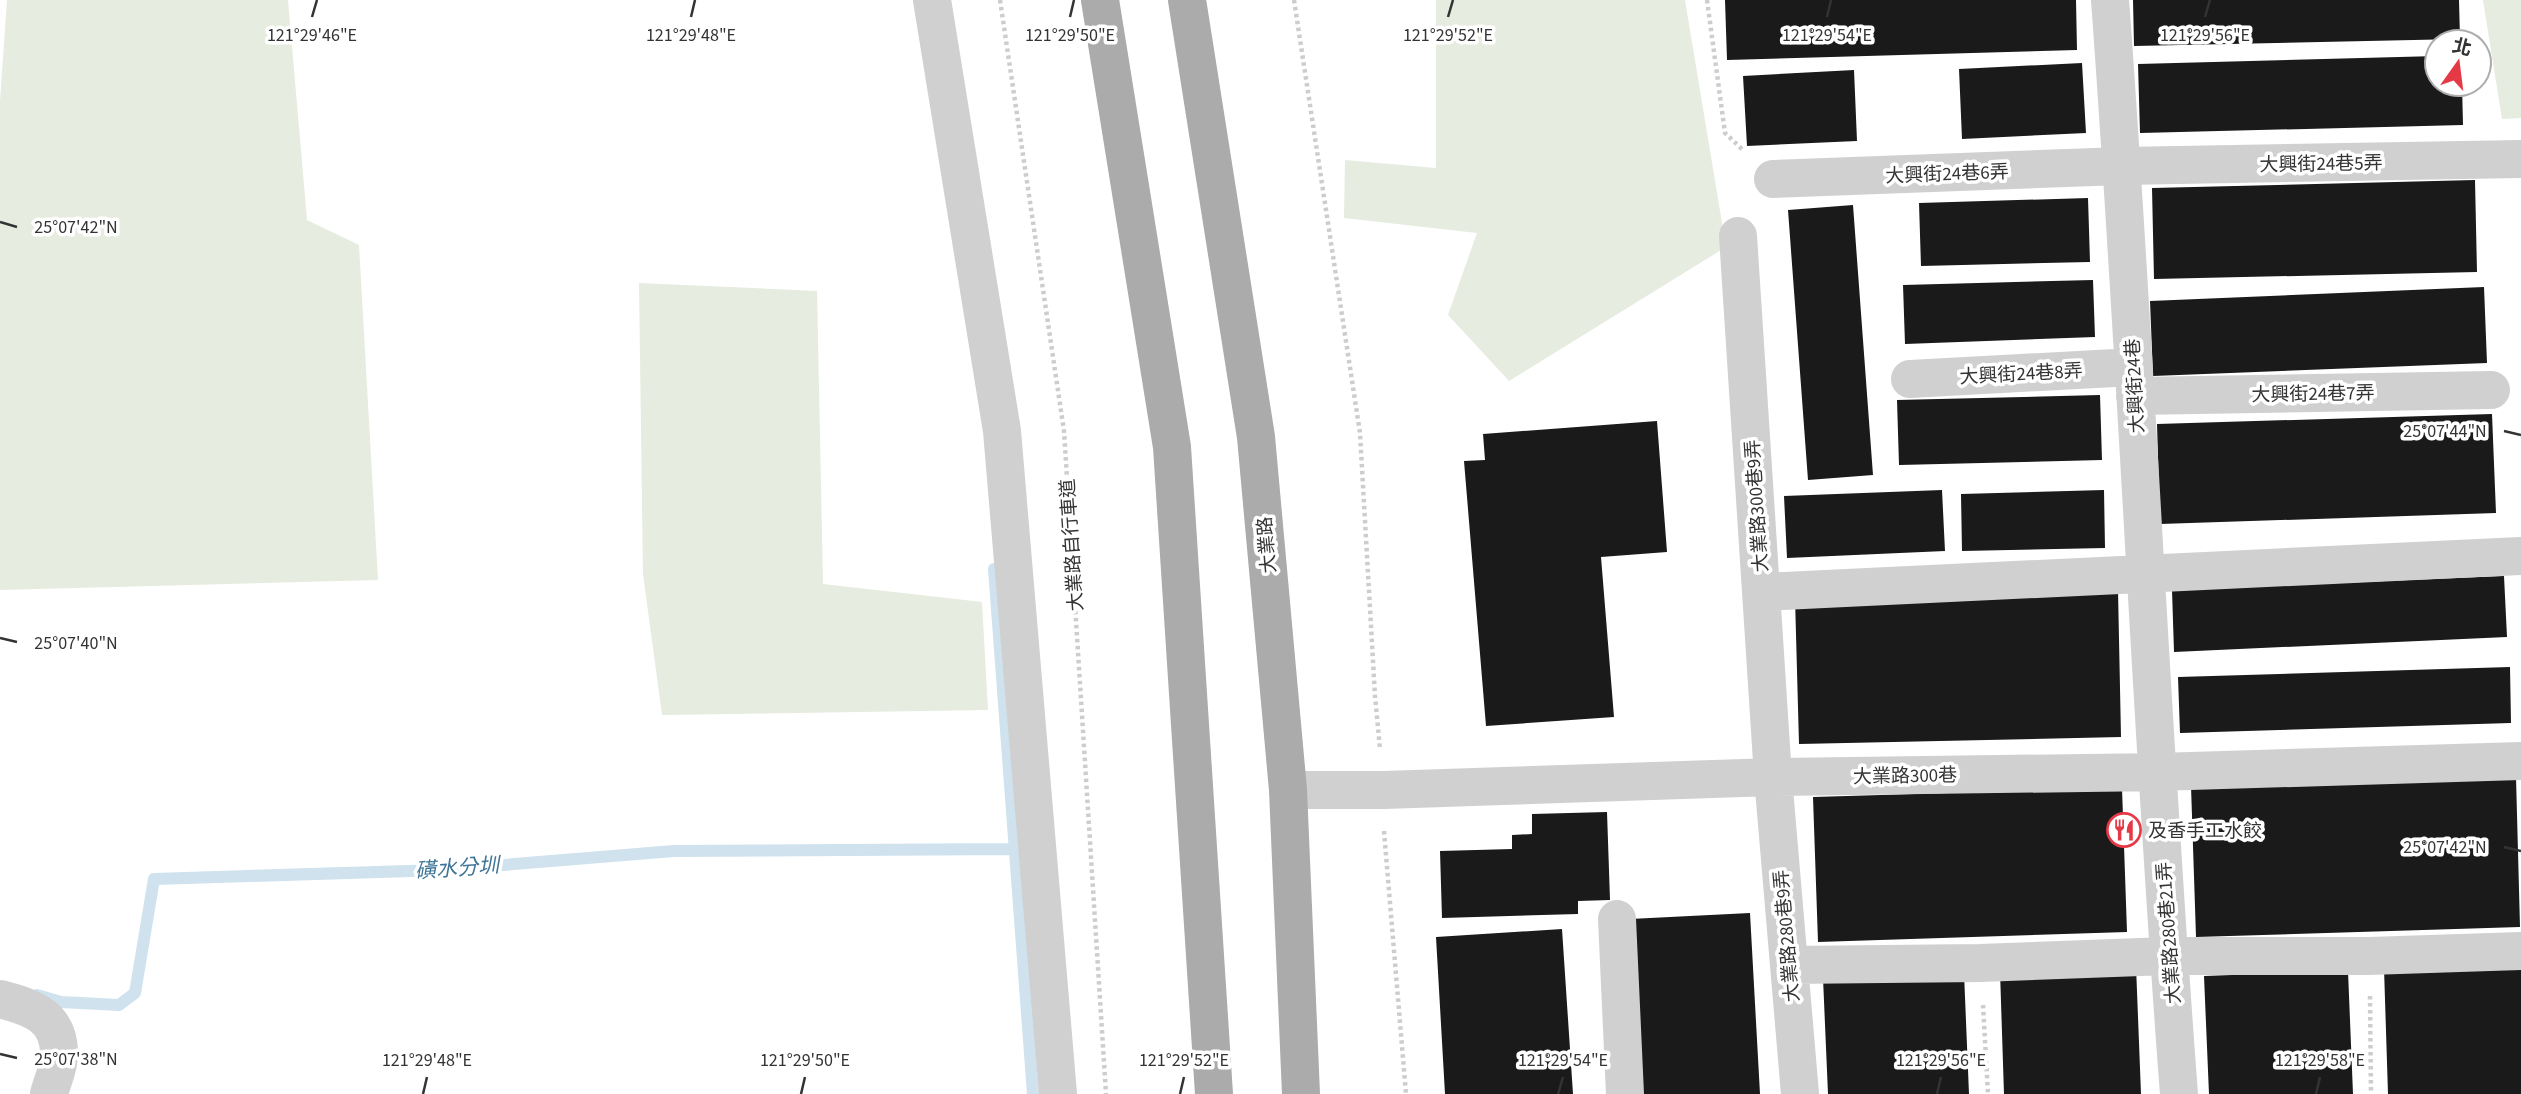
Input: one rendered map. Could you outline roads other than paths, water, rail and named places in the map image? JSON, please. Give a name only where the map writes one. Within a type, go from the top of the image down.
[{"type":"main road","points":[[1100,0],[1172,447],[1214,1094]]},
{"type":"main road","name":"大業路","points":[[1187,0],[1256,437],[1288,790],[1301,1094]]},
{"type":"lane","points":[[932,0],[1002,430],[1058,1094]]},
{"type":"lane","name":"大興街24巷","points":[[2110,0],[2158,772]]},
{"type":"lane","name":"大興街24巷5弄","points":[[2122,166],[2521,159]]},
{"type":"lane","name":"大興街24巷6弄","points":[[1773,180],[2122,166]]},
{"type":"lane","name":"大業路300巷9弄","points":[[1738,236],[1773,777]]},
{"type":"lane","name":"大興街24巷8弄","points":[[1910,379],[2134,382]]},
{"type":"lane","name":"大興街24巷7弄","points":[[2134,382],[2491,390]]},
{"type":"lane","points":[[1762,592],[2521,556]]},
{"type":"lane","name":"大業路300巷","points":[[1288,790],[1384,790],[1773,777],[2158,772],[2521,761]]},
{"type":"lane","name":"大業路280巷21弄","points":[[2158,772],[2179,1094]]},
{"type":"lane","name":"大業路280巷9弄","points":[[1773,777],[1800,1094]]},
{"type":"lane","points":[[1617,919],[1625,1094]]},
{"type":"lane","points":[[1789,965],[2521,951]]},
{"type":"lane","points":[[0,999],[41,1012],[54,1030],[59,1056],[49,1094]]},
{"type":"waterway","points":[[994,569],[1033,1094]]},
{"type":"waterway","name":"磺水分圳","points":[[37,995],[61,1002],[119,1005],[135,993],[154,879],[442,870],[674,851],[1016,849]]},
{"type":"place","name":"及香手工水餃","points":[[2124,830]]}]
